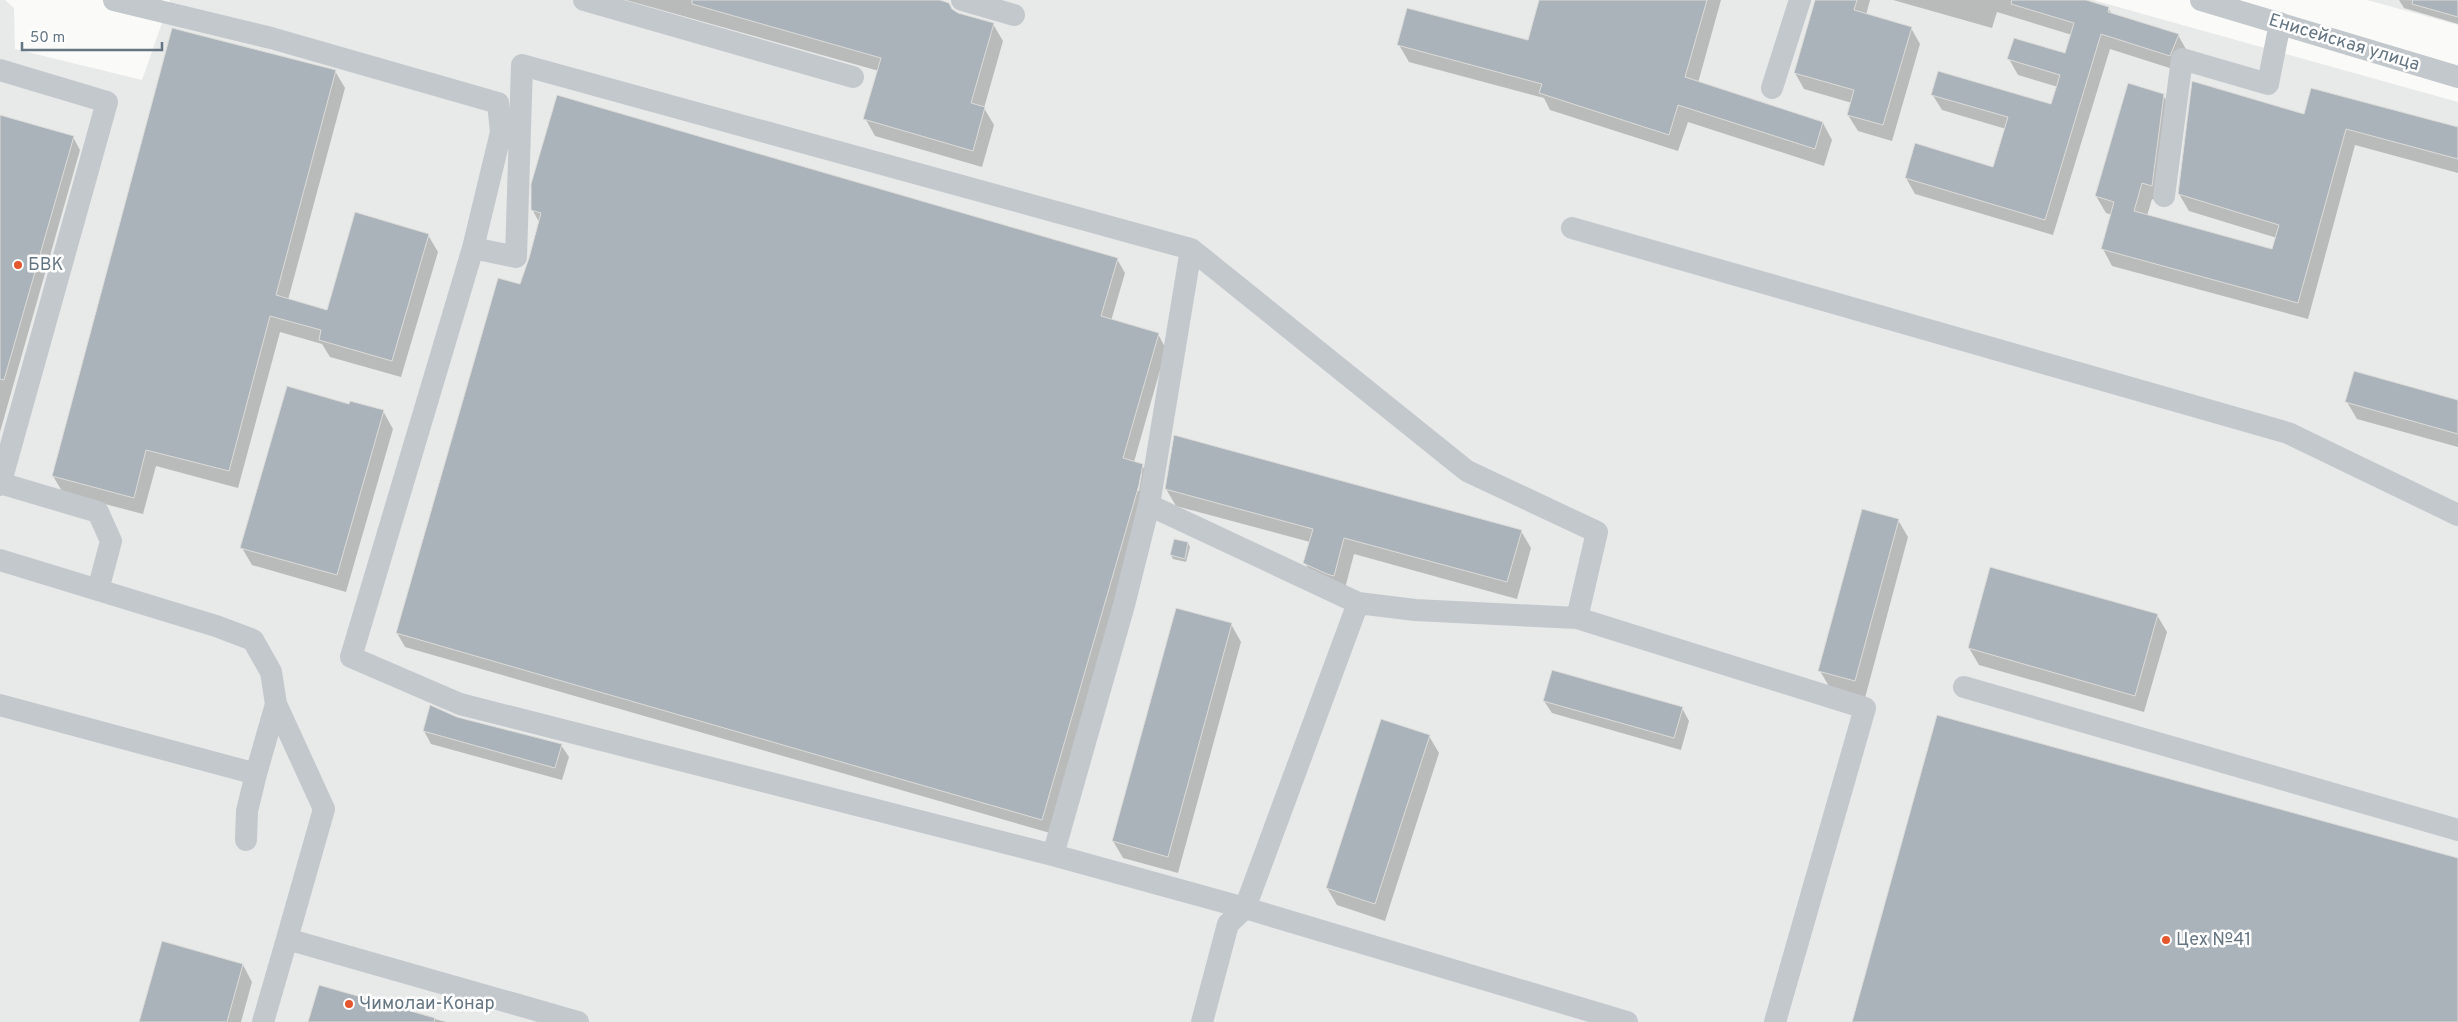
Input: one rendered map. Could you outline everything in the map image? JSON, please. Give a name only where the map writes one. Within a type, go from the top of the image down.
[{"type":"street","points":[[114,0],[271,38],[498,103],[501,132],[473,248],[351,657],[460,704],[1053,855],[1245,908],[1627,1022]]},
{"type":"street","points":[[584,0],[853,77]]},
{"type":"street","points":[[962,0],[1014,15]]},
{"type":"street","points":[[1772,88],[1800,0]]},
{"type":"street","name":"Енисейская улица","points":[[2201,0],[2458,77]]},
{"type":"street","points":[[2164,196],[2182,59],[2268,84],[2280,23]]},
{"type":"street","points":[[473,248],[516,257],[522,66],[1192,249],[1467,471],[1596,532],[1577,618]]},
{"type":"street","points":[[0,70],[107,102],[0,484],[98,512],[111,541],[98,590]]},
{"type":"street","points":[[1572,228],[2288,433],[2458,515]]},
{"type":"street","points":[[1053,855],[1124,605],[1149,505],[1192,249]]},
{"type":"street","points":[[1149,505],[1358,604],[1416,610],[1577,618],[1865,708],[1775,1022]]},
{"type":"street","points":[[0,560],[216,626],[253,640],[271,672],[276,704],[324,809],[263,1022]]},
{"type":"street","points":[[1202,1022],[1228,924],[1245,908],[1358,604]]},
{"type":"street","points":[[1964,687],[2458,830]]},
{"type":"street","points":[[246,840],[247,811],[276,704]]},
{"type":"street","points":[[0,705],[256,774]]},
{"type":"street","points":[[287,939],[578,1022]]},
{"type":"shaded area","points":[[0,0],[5,0],[14,8],[15,49],[142,80],[170,0],[2093,0],[2458,102],[2458,1022],[0,1022]]},
{"type":"shaded area","points":[[2367,0],[2458,0],[2458,25]]},
{"type":"building","points":[[692,0],[940,0],[949,3],[952,9],[958,13],[994,23],[971,103],[985,107],[973,151],[863,119],[881,58],[692,4]]},
{"type":"building","points":[[1539,0],[1707,0],[1685,77],[1823,122],[1815,149],[1678,105],[1669,135],[1539,93],[1542,84],[1397,45],[1407,8],[1528,40]]},
{"type":"building","points":[[1815,0],[1857,0],[1854,10],[1912,27],[1883,125],[1847,115],[1854,90],[1794,73]]},
{"type":"building","points":[[2012,0],[2086,0],[2109,7],[2108,12],[2179,34],[2170,56],[2101,34],[2045,220],[1905,178],[1915,143],[1993,167],[2008,117],[1931,95],[1938,71],[2051,104],[2060,75],[2007,59],[2014,38],[2065,53],[2074,23],[2011,4]]},
{"type":"building","points":[[2413,0],[2458,0],[2458,17],[2412,4]]},
{"type":"building","points":[[172,28],[336,70],[276,295],[327,310],[355,212],[429,234],[392,361],[319,340],[321,330],[270,316],[229,471],[146,450],[134,498],[52,476]]},
{"type":"building","points":[[2192,81],[2304,114],[2311,88],[2458,127],[2458,159],[2346,129],[2298,303],[2101,249],[2114,202],[2095,196],[2128,83],[2164,94],[2152,186],[2142,183],[2134,211],[2272,249],[2279,225],[2178,194]]},
{"type":"building","points":[[557,95],[1118,258],[1101,316],[1159,333],[1123,458],[1143,464],[1139,485],[1042,820],[396,633],[498,278],[520,284],[529,258],[541,213],[531,210],[531,184]]},
{"type":"building","name":"БВК","points":[[0,115],[74,136],[4,380],[0,379]]},
{"type":"building","points":[[2354,371],[2458,400],[2458,434],[2345,402]]},
{"type":"building","points":[[287,386],[349,404],[350,401],[384,410],[337,575],[240,548]]},
{"type":"building","points":[[1174,435],[1522,530],[1507,582],[1344,538],[1334,576],[1327,574],[1303,563],[1313,529],[1165,489]]},
{"type":"building","points":[[1862,509],[1899,519],[1855,681],[1818,671]]},
{"type":"building","points":[[1174,539],[1188,542],[1185,559],[1170,555]]},
{"type":"building","points":[[1990,567],[2158,614],[2135,696],[1968,648]]},
{"type":"building","points":[[1176,608],[1232,623],[1168,857],[1112,841]]},
{"type":"building","points":[[1552,670],[1683,707],[1674,738],[1543,701]]},
{"type":"building","points":[[430,705],[457,717],[562,744],[555,768],[423,731]]},
{"type":"building","name":"Цех №41","points":[[1937,715],[2458,858],[2458,1022],[1852,1022]]},
{"type":"building","points":[[1381,719],[1430,735],[1375,904],[1326,888]]},
{"type":"building","points":[[162,941],[243,964],[227,1022],[139,1022]]},
{"type":"building","name":"Чимолаи-Конар","points":[[319,985],[435,1018],[434,1022],[308,1022]]},
{"type":"place","name":"БВК","points":[[18,265]]},
{"type":"place","name":"Цех №41","points":[[2166,940]]},
{"type":"place","name":"Чимолаи-Конар","points":[[349,1004]]}]
